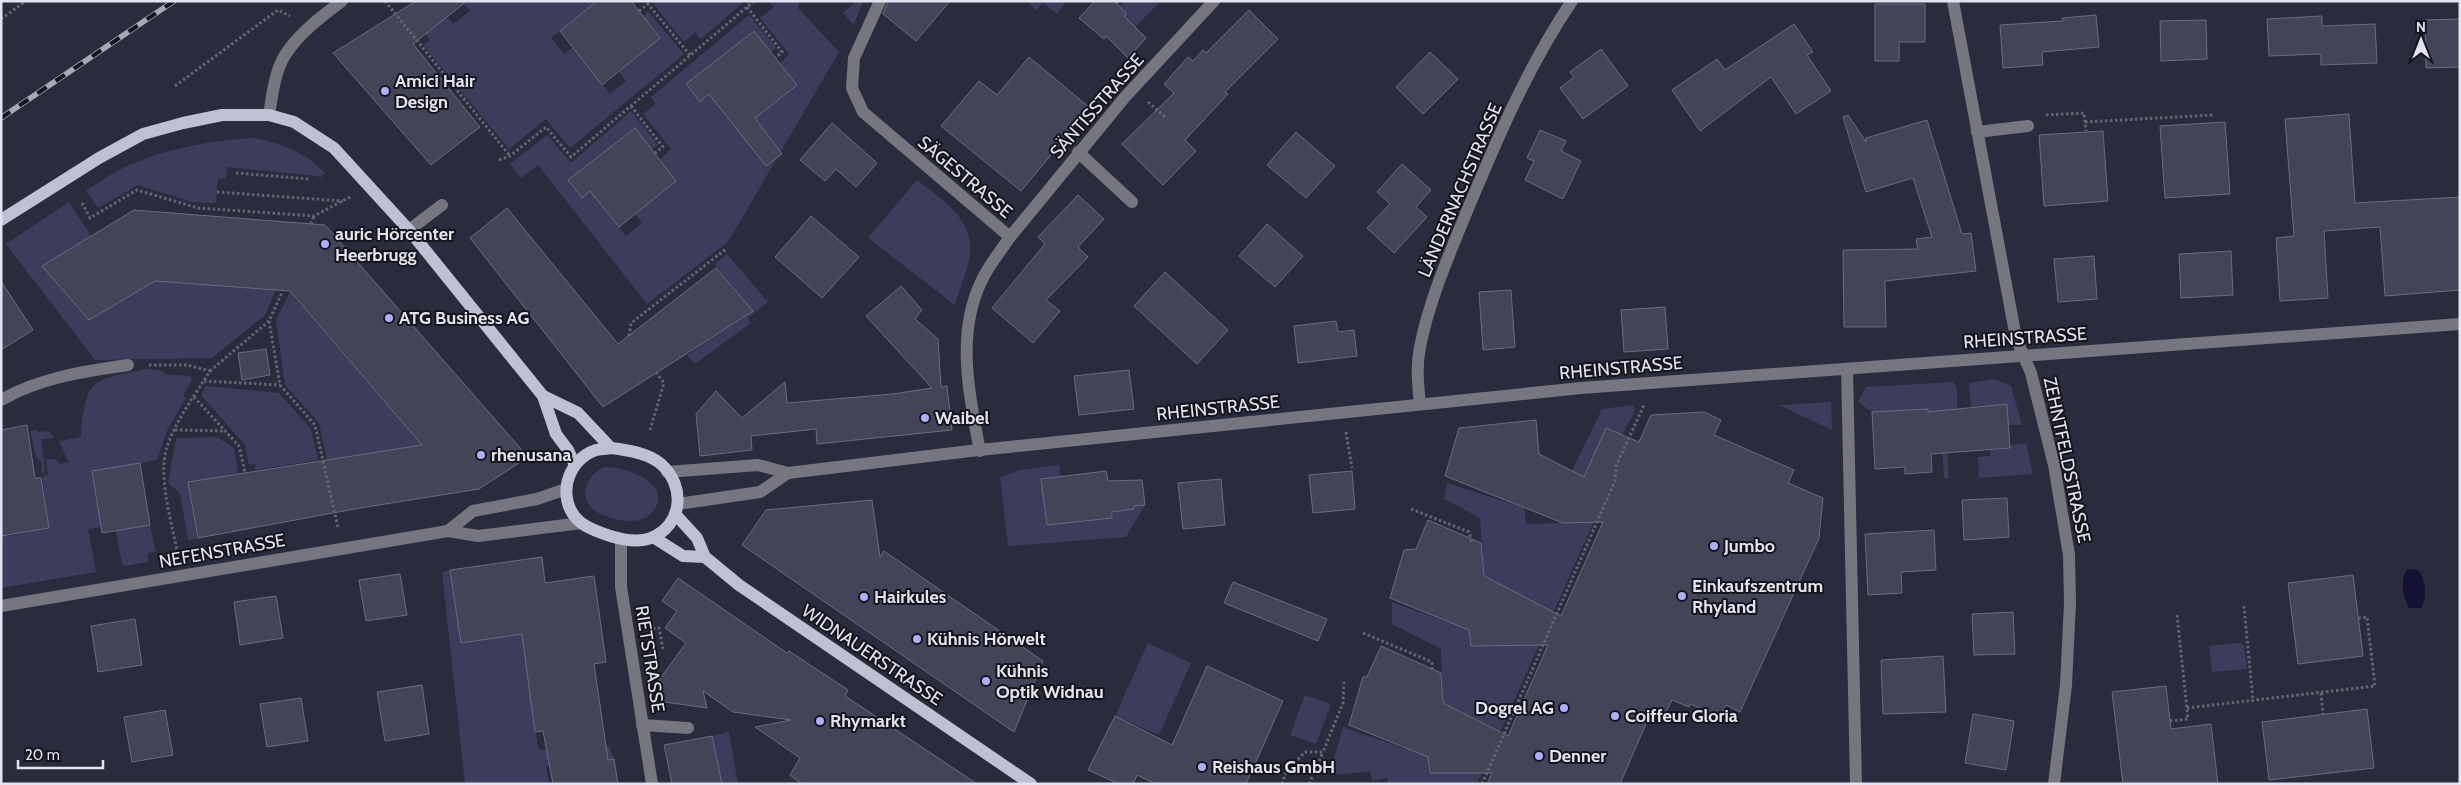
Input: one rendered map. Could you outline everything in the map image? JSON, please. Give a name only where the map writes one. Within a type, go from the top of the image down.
[{"type":"main road","points":[[1,220],[99,158],[143,134],[222,115],[268,115],[294,122],[334,148],[409,230],[543,396],[556,434],[568,450],[575,465]]},
{"type":"main road","points":[[543,396],[578,413],[611,448]]},
{"type":"main road","points":[[611,448],[650,457],[668,472],[676,485],[677,509],[664,530],[653,537],[634,541],[621,539],[581,523],[570,508],[566,488],[575,465],[596,450],[611,448]]},
{"type":"main road","name":"WIDNAUERSTRASSE","points":[[677,509],[697,538],[704,556],[739,585],[1026,781]]},
{"type":"main road","points":[[653,537],[683,556],[704,556]]},
{"type":"street","points":[[268,115],[284,55],[304,32],[342,1]]},
{"type":"street","name":"SÄGESTRASSE","points":[[880,1],[854,58],[852,88],[863,112],[1010,237],[981,280],[970,307],[967,338],[968,374],[980,450]]},
{"type":"street","name":"SÄNTISSTRASSE","points":[[1010,237],[1125,97],[1214,1]]},
{"type":"street","name":"LÄNDERNACHSTRASSE","points":[[1420,404],[1417,373],[1420,347],[1458,232],[1491,152],[1517,99],[1572,1]]},
{"type":"street","name":"ZEHNTFELDSTRASSE","points":[[1952,1],[2016,338],[2031,372],[2054,465],[2068,555],[2070,603],[2066,685],[2054,784]]},
{"type":"street","points":[[1977,132],[2028,126]]},
{"type":"street","points":[[1078,152],[1132,202]]},
{"type":"street","points":[[409,230],[442,205]]},
{"type":"street","name":"RHEINSTRASSE","points":[[668,472],[758,465],[788,473],[980,450],[1582,388],[2460,324]]},
{"type":"street","points":[[1,400],[16,391],[63,376],[128,365]]},
{"type":"street","points":[[1847,369],[1856,784]]},
{"type":"street","name":"RHEINSTRASSE","points":[[677,509],[760,492],[788,473]]},
{"type":"street","name":"NEFENSTRASSE","points":[[448,531],[474,511],[537,498],[566,488]]},
{"type":"street","name":"NEFENSTRASSE","points":[[1,606],[448,531],[478,536],[581,523]]},
{"type":"street","name":"RIETSTRASSE","points":[[621,539],[621,587],[652,784]]},
{"type":"street","points":[[642,725],[688,728]]},
{"type":"path","points":[[1,19],[26,1]]},
{"type":"path","points":[[385,1],[510,156]]},
{"type":"path","points":[[499,160],[510,156],[546,127],[571,157],[754,1]]},
{"type":"path","points":[[639,11],[648,4],[690,55]]},
{"type":"path","points":[[747,7],[782,52],[775,58]]},
{"type":"path","points":[[175,86],[278,10],[289,16]]},
{"type":"path","points":[[1147,100],[1166,117]]},
{"type":"path","points":[[631,106],[663,147],[654,153]]},
{"type":"path","points":[[2085,122],[2213,115]]},
{"type":"path","points":[[236,173],[308,178]]},
{"type":"path","points":[[82,203],[90,218],[138,190],[198,208],[314,216],[343,201],[217,192]]},
{"type":"path","points":[[311,224],[314,216]]},
{"type":"path","points":[[629,336],[631,323],[726,249]]},
{"type":"path","points":[[179,562],[164,475],[166,449],[210,371],[269,321],[283,290]]},
{"type":"path","points":[[269,321],[280,385],[315,425],[339,535]]},
{"type":"path","points":[[128,365],[187,365],[210,371]]},
{"type":"path","points":[[650,430],[664,382],[656,372]]},
{"type":"path","points":[[204,381],[280,385]]},
{"type":"path","points":[[194,397],[240,446],[245,472]]},
{"type":"path","points":[[1482,784],[1615,481],[1616,466],[1646,400]]},
{"type":"path","points":[[1345,429],[1352,468]]},
{"type":"path","points":[[175,430],[226,432]]},
{"type":"path","points":[[1411,508],[1470,532],[1472,543]]},
{"type":"path","points":[[2244,606],[2254,701]]},
{"type":"path","points":[[2170,720],[2188,719],[2177,616]]},
{"type":"path","points":[[2187,708],[2376,686],[2367,617],[2358,618]]},
{"type":"path","points":[[1363,633],[1432,662],[1432,670]]},
{"type":"path","points":[[1309,784],[1343,704],[1344,682]]},
{"type":"path","points":[[2321,692],[2323,714]]},
{"type":"path","points":[[1282,784],[1286,772],[1305,752],[1323,752]]},
{"type":"shaded area","points":[[466,1],[597,1],[551,38],[564,54],[573,47],[610,94],[626,81],[619,72],[660,38],[643,16],[648,11],[684,54],[570,148],[546,119],[509,149],[423,45],[430,40],[411,16],[421,8],[435,26],[447,17],[453,24],[470,11],[463,3]]},
{"type":"shaded area","points":[[651,1],[745,1],[701,39],[695,32],[684,42]]},
{"type":"shaded area","points":[[769,1],[800,1],[798,8],[839,52],[728,242],[647,304],[538,165],[521,178],[510,164],[547,135],[571,163],[631,111],[658,145],[652,150],[634,128],[568,181],[582,198],[590,191],[626,236],[642,223],[635,214],[676,181],[660,160],[671,149],[643,114],[656,104],[651,97],[749,15],[776,47],[771,52],[753,31],[686,85],[700,101],[709,94],[746,140],[762,128],[755,118],[797,85],[780,63],[789,54],[760,18],[774,7]]},
{"type":"shaded area","points":[[856,1],[863,1],[854,25],[843,13]]},
{"type":"shaded area","points":[[1026,1],[1066,1],[1057,14],[1043,3],[1036,10]]},
{"type":"shaded area","points":[[1127,1],[1161,1],[1135,27],[1124,16],[1127,13],[1119,6]]},
{"type":"shaded area","points":[[255,138],[275,143],[301,154],[325,173],[320,178],[318,176],[227,167],[226,179],[218,178],[216,203],[192,202],[138,185],[98,208],[86,191],[119,170],[151,157],[186,147]]},
{"type":"shaded area","points":[[917,180],[956,213],[968,234],[970,246],[969,260],[955,305],[868,238]]},
{"type":"shaded area","points":[[69,202],[91,236],[42,266],[89,320],[155,281],[276,290],[265,315],[212,358],[95,360],[6,244]]},
{"type":"shaded area","points":[[727,254],[768,302],[748,318],[751,323],[695,364],[687,355],[753,311],[716,267],[716,263]]},
{"type":"shaded area","points":[[290,292],[422,445],[327,460],[319,423],[285,385],[276,320]]},
{"type":"shaded area","points":[[146,369],[163,371],[164,374],[191,376],[192,380],[183,396],[186,398],[167,431],[157,460],[92,472],[101,527],[88,529],[96,572],[1,588],[1,536],[49,528],[42,477],[48,474],[46,460],[56,459],[60,465],[66,462],[69,464],[59,441],[81,437],[85,403],[89,392],[103,380]]},
{"type":"shaded area","points":[[1995,379],[2011,386],[2022,425],[2008,425],[2007,404],[1971,407],[1969,383]]},
{"type":"shaded area","points":[[1953,382],[1957,388],[1957,408],[1954,409],[1956,433],[1946,434],[1949,478],[1944,478],[1942,449],[1930,448],[1928,409],[1872,412],[1858,402],[1866,387]]},
{"type":"shaded area","points":[[206,386],[279,393],[311,429],[318,460],[255,470],[255,464],[249,465],[245,445],[201,395]]},
{"type":"shaded area","points":[[1831,402],[1832,430],[1779,405]]},
{"type":"shaded area","points":[[1633,405],[1635,411],[1622,435],[1606,428],[1594,455],[1610,485],[1477,784],[1388,784],[1387,778],[1372,781],[1370,771],[1337,775],[1333,762],[1343,727],[1428,757],[1430,773],[1470,773],[1490,727],[1443,703],[1441,649],[1392,624],[1392,602],[1469,630],[1471,646],[1510,646],[1530,600],[1484,576],[1480,518],[1444,499],[1447,483],[1524,508],[1526,524],[1565,523],[1586,478],[1572,471],[1602,409]]},
{"type":"shaded area","points":[[36,430],[38,432],[49,431],[54,438],[41,439],[45,470],[41,473],[42,463],[36,456],[30,431]]},
{"type":"shaded area","points":[[217,437],[234,448],[238,473],[188,483],[197,539],[188,540],[180,493],[168,483],[176,438]]},
{"type":"shaded area","points":[[2026,443],[2033,474],[1979,478],[1978,457],[1990,456],[1990,450],[2010,448],[2010,445]]},
{"type":"shaded area","points":[[1059,465],[1061,477],[1041,479],[1047,525],[1112,518],[1114,512],[1145,505],[1126,537],[1008,546],[1000,478],[1020,470]]},
{"type":"shaded area","points":[[604,467],[626,470],[637,474],[655,487],[658,496],[657,506],[648,516],[636,521],[629,521],[606,516],[594,510],[586,498],[586,486],[593,475]]},
{"type":"shaded area","points":[[150,525],[156,552],[148,553],[148,562],[124,566],[122,564],[116,531]]},
{"type":"shaded area","points":[[2408,569],[2418,570],[2423,578],[2425,594],[2421,608],[2409,608],[2405,599],[2403,583]]},
{"type":"shaded area","points":[[450,570],[461,642],[522,634],[538,748],[540,750],[609,746],[614,759],[554,771],[553,765],[546,767],[549,784],[465,784],[442,572]]},
{"type":"shaded area","points":[[1148,643],[1191,663],[1159,735],[1115,716]]},
{"type":"shaded area","points":[[2239,643],[2244,645],[2247,669],[2212,672],[2209,646]]},
{"type":"shaded area","points":[[1305,695],[1331,704],[1316,744],[1290,735]]},
{"type":"shaded area","points":[[729,732],[738,784],[722,784],[712,736]]},
{"type":"building","points":[[416,1],[467,1],[413,44],[480,127],[431,165],[333,53]]},
{"type":"building","points":[[597,1],[631,1],[660,38],[602,85],[560,31]]},
{"type":"building","points":[[888,1],[950,1],[916,41],[883,14]]},
{"type":"building","points":[[1095,1],[1114,1],[1127,14],[1124,16],[1146,38],[1128,58],[1106,36],[1104,39],[1079,18]]},
{"type":"building","points":[[1875,4],[1925,4],[1925,42],[1899,42],[1899,61],[1875,61]]},
{"type":"building","points":[[1249,10],[1278,39],[1225,92],[1228,94],[1185,140],[1196,151],[1163,185],[1122,144],[1174,93],[1164,84],[1188,57],[1193,61],[1203,50],[1206,53]]},
{"type":"building","points":[[2096,15],[2099,47],[2042,52],[2043,65],[2003,68],[2000,25],[2063,21],[2062,18]]},
{"type":"building","points":[[2322,16],[2322,26],[2375,24],[2377,63],[2321,65],[2321,54],[2269,56],[2267,19]]},
{"type":"building","points":[[2460,19],[2460,67],[2426,68],[2425,20]]},
{"type":"building","points":[[2206,20],[2207,59],[2161,61],[2160,21]]},
{"type":"building","points":[[1794,24],[1813,52],[1807,55],[1831,91],[1796,114],[1771,77],[1700,131],[1672,90],[1717,59],[1725,70]]},
{"type":"building","points":[[754,31],[797,85],[755,118],[782,154],[766,166],[709,94],[700,102],[686,84]]},
{"type":"building","points":[[1601,49],[1628,86],[1583,119],[1560,88],[1574,77],[1570,72]]},
{"type":"building","points":[[1430,52],[1458,79],[1423,114],[1396,87]]},
{"type":"building","points":[[1029,57],[1090,108],[1021,191],[941,126],[979,81],[997,95]]},
{"type":"building","points":[[2349,114],[2355,203],[2460,197],[2460,290],[2385,296],[2380,227],[2324,231],[2328,298],[2280,301],[2276,238],[2294,236],[2285,119]]},
{"type":"building","points":[[1848,115],[1866,142],[1866,138],[1927,120],[1962,234],[1971,233],[1976,271],[1885,281],[1886,327],[1844,327],[1843,250],[1918,249],[1916,239],[1932,237],[1913,178],[1866,192],[1843,117]]},
{"type":"building","points":[[2225,122],[2230,194],[2165,198],[2160,126]]},
{"type":"building","points":[[832,123],[877,163],[856,187],[836,169],[825,181],[800,160]]},
{"type":"building","points":[[635,128],[676,181],[619,227],[590,191],[582,198],[568,180]]},
{"type":"building","points":[[1540,130],[1566,141],[1561,151],[1581,161],[1563,199],[1525,180],[1534,161],[1527,158]]},
{"type":"building","points":[[2103,131],[2108,201],[2044,206],[2039,135]]},
{"type":"building","points":[[1296,132],[1335,166],[1306,198],[1267,165]]},
{"type":"building","points":[[1402,164],[1431,190],[1416,207],[1427,217],[1394,253],[1367,228],[1390,204],[1377,192]]},
{"type":"building","points":[[1078,195],[1104,219],[1078,247],[1088,257],[1046,300],[1060,311],[1033,343],[992,308],[1045,244],[1038,237]]},
{"type":"building","points":[[507,208],[618,344],[716,268],[753,311],[603,407],[470,238]]},
{"type":"building","points":[[134,210],[325,225],[528,457],[479,489],[360,508],[198,538],[188,482],[422,445],[290,291],[155,281],[89,320],[42,266]]},
{"type":"building","points":[[811,216],[859,257],[822,298],[775,257]]},
{"type":"building","points":[[1267,224],[1303,256],[1275,287],[1239,256]]},
{"type":"building","points":[[2231,251],[2233,295],[2181,298],[2179,254]]},
{"type":"building","points":[[2094,256],[2097,299],[2058,302],[2054,259]]},
{"type":"building","points":[[1165,272],[1228,330],[1197,364],[1134,306]]},
{"type":"building","points":[[1,281],[33,330],[1,350]]},
{"type":"building","points":[[901,286],[922,310],[915,319],[938,339],[941,387],[947,386],[952,430],[817,444],[816,429],[751,436],[752,450],[700,456],[696,414],[716,391],[742,418],[785,382],[787,403],[893,394],[932,388],[866,316]]},
{"type":"building","points":[[1511,290],[1515,347],[1483,350],[1479,292]]},
{"type":"building","points":[[1665,307],[1668,349],[1624,352],[1621,310]]},
{"type":"building","points":[[1336,321],[1338,332],[1354,330],[1357,356],[1298,363],[1294,326]]},
{"type":"building","points":[[266,349],[270,375],[242,380],[238,353]]},
{"type":"building","points":[[1129,370],[1134,409],[1079,415],[1074,376]]},
{"type":"building","points":[[2007,404],[2010,448],[1931,454],[1932,472],[1905,474],[1905,467],[1875,469],[1872,412],[1928,409],[1928,412]]},
{"type":"building","name":"Einkaufszentrum Rhyland","points":[[1704,412],[1721,420],[1714,435],[1794,470],[1788,483],[1823,498],[1819,538],[1740,712],[1726,705],[1720,717],[1690,704],[1689,707],[1672,700],[1663,718],[1651,712],[1620,784],[1487,784],[1492,773],[1430,773],[1428,757],[1349,725],[1363,677],[1367,677],[1381,646],[1441,673],[1443,703],[1508,736],[1548,645],[1471,646],[1469,630],[1390,598],[1404,550],[1416,549],[1428,520],[1481,543],[1484,576],[1561,616],[1603,522],[1563,523],[1445,476],[1459,428],[1536,420],[1539,454],[1584,477],[1606,428],[1639,442],[1651,415]]},
{"type":"building","points":[[27,425],[35,478],[41,478],[49,528],[1,536],[1,430]]},
{"type":"building","points":[[140,463],[150,525],[102,533],[92,471]]},
{"type":"building","points":[[1106,471],[1108,481],[1142,480],[1145,505],[1134,506],[1134,509],[1112,512],[1112,518],[1047,525],[1041,479]]},
{"type":"building","points":[[1352,471],[1355,509],[1313,513],[1309,475]]},
{"type":"building","points":[[1221,479],[1225,525],[1183,529],[1178,483]]},
{"type":"building","points":[[2007,498],[2009,537],[1964,540],[1962,500]]},
{"type":"building","points":[[872,500],[880,557],[884,551],[1043,661],[1014,732],[742,545],[766,510]]},
{"type":"building","points":[[1934,530],[1936,570],[1901,572],[1902,593],[1868,595],[1865,534]]},
{"type":"building","points":[[542,557],[545,583],[594,576],[606,662],[594,664],[608,760],[614,759],[618,784],[553,784],[543,731],[535,732],[522,634],[461,643],[450,570]]},
{"type":"building","points":[[400,574],[407,615],[366,621],[359,580]]},
{"type":"building","points":[[2353,575],[2363,656],[2298,664],[2288,583]]},
{"type":"building","points":[[678,578],[787,653],[789,651],[848,690],[845,696],[977,784],[802,784],[790,775],[800,758],[755,727],[791,720],[733,712],[703,691],[707,708],[665,702],[659,680],[686,643],[665,628],[677,611],[662,601]]},
{"type":"building","points":[[1233,582],[1327,619],[1318,641],[1224,603]]},
{"type":"building","points":[[276,596],[283,638],[240,645],[234,602]]},
{"type":"building","points":[[2013,612],[2015,654],[1974,655],[1972,614]]},
{"type":"building","points":[[135,619],[142,665],[98,672],[91,626]]},
{"type":"building","points":[[1943,656],[1946,712],[1883,714],[1881,660]]},
{"type":"building","points":[[1207,666],[1283,701],[1246,784],[1156,784],[1137,775],[1133,784],[1119,784],[1088,770],[1115,716],[1172,745]]},
{"type":"building","points":[[422,685],[429,734],[385,741],[377,692]]},
{"type":"building","points":[[2166,686],[2171,729],[2211,724],[2218,784],[2123,784],[2112,692]]},
{"type":"building","points":[[301,698],[308,741],[267,747],[260,704]]},
{"type":"building","points":[[2367,709],[2374,768],[2269,780],[2262,722]]},
{"type":"building","points":[[165,710],[173,755],[132,762],[124,717]]},
{"type":"building","points":[[1973,714],[2014,721],[2006,770],[1965,763]]},
{"type":"building","points":[[712,736],[722,784],[672,784],[664,745]]},
{"type":"railway","points":[[1,118],[174,1]]},
{"type":"place","name":"Amici Hair Design","points":[[385,91]]},
{"type":"place","name":"auric Hörcenter Heerbrugg","points":[[325,244]]},
{"type":"place","name":"ATG Business AG","points":[[389,318]]},
{"type":"place","name":"Waibel","points":[[925,418]]},
{"type":"place","name":"rhenusana","points":[[481,455]]},
{"type":"place","name":"Jumbo","points":[[1714,546]]},
{"type":"place","name":"Einkaufszentrum Rhyland","points":[[1682,596]]},
{"type":"place","name":"Hairkules","points":[[864,597]]},
{"type":"place","name":"Kühnis Hörwelt","points":[[917,639]]},
{"type":"place","name":"Kühnis Optik Widnau","points":[[986,681]]},
{"type":"place","name":"Dogrel AG","points":[[1564,708]]},
{"type":"place","name":"Coiffeur Gloria","points":[[1615,716]]},
{"type":"place","name":"Rhymarkt","points":[[820,721]]},
{"type":"place","name":"Denner","points":[[1539,756]]},
{"type":"place","name":"Reishaus GmbH","points":[[1202,767]]}]
